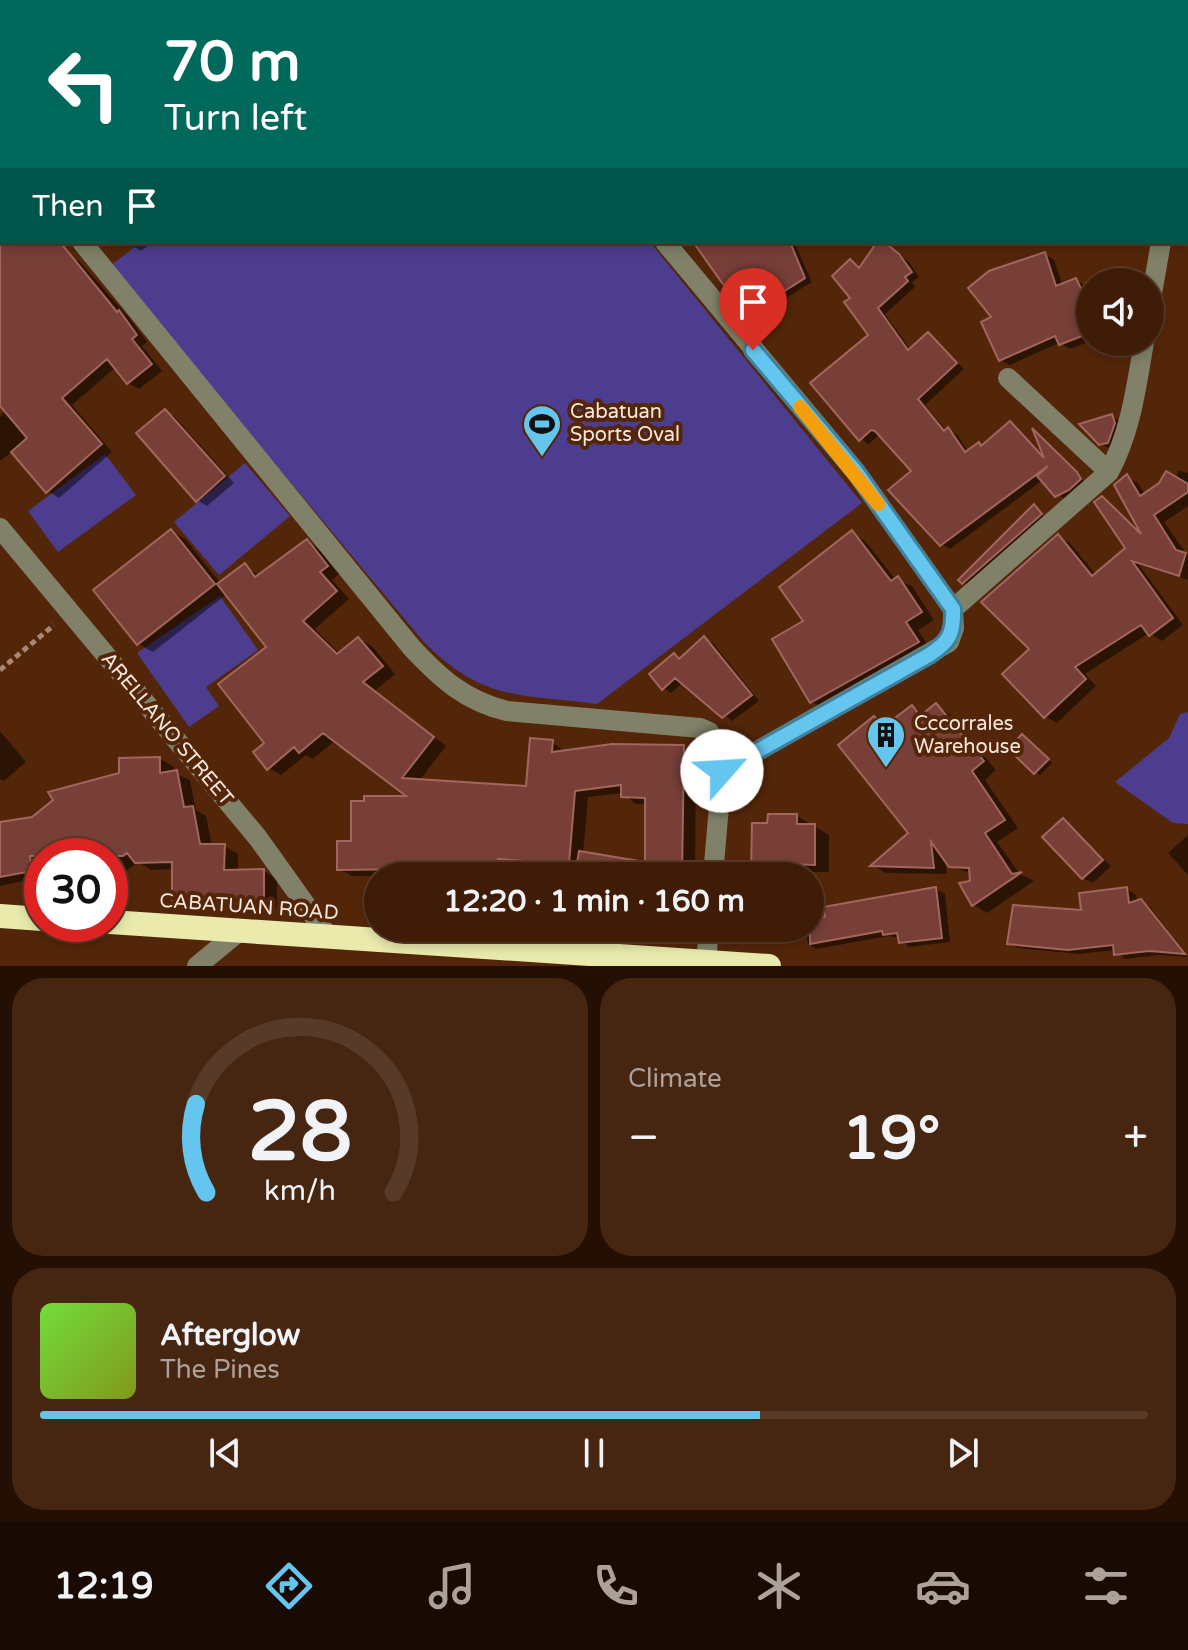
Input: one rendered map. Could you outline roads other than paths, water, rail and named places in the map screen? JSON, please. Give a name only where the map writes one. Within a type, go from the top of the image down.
[{"type":"highway","points":[[0,916],[24,918]]},
{"type":"highway","name":"CABATUAN ROAD","points":[[128,923],[769,966]]},
{"type":"street","points":[[84,244],[441,679],[482,705],[507,711],[700,728],[709,732],[716,744],[722,771],[714,862]]},
{"type":"street","points":[[667,244],[856,472],[953,609],[954,628],[949,642],[722,771]]},
{"type":"street","points":[[1156,268],[1161,244]]},
{"type":"street","points":[[953,609],[1109,472],[1122,447],[1132,414],[1142,356]]},
{"type":"street","points":[[1008,378],[1109,472]]},
{"type":"street","name":"ARELLANO STREET","points":[[0,528],[258,838],[328,936]]},
{"type":"street","points":[[197,966],[242,929]]},
{"type":"street","points":[[706,962],[708,942]]},
{"type":"place","name":"Cabatuan Sports Oval","points":[[542,458]]},
{"type":"place","name":"Cccorrales Warehouse","points":[[886,769]]}]
